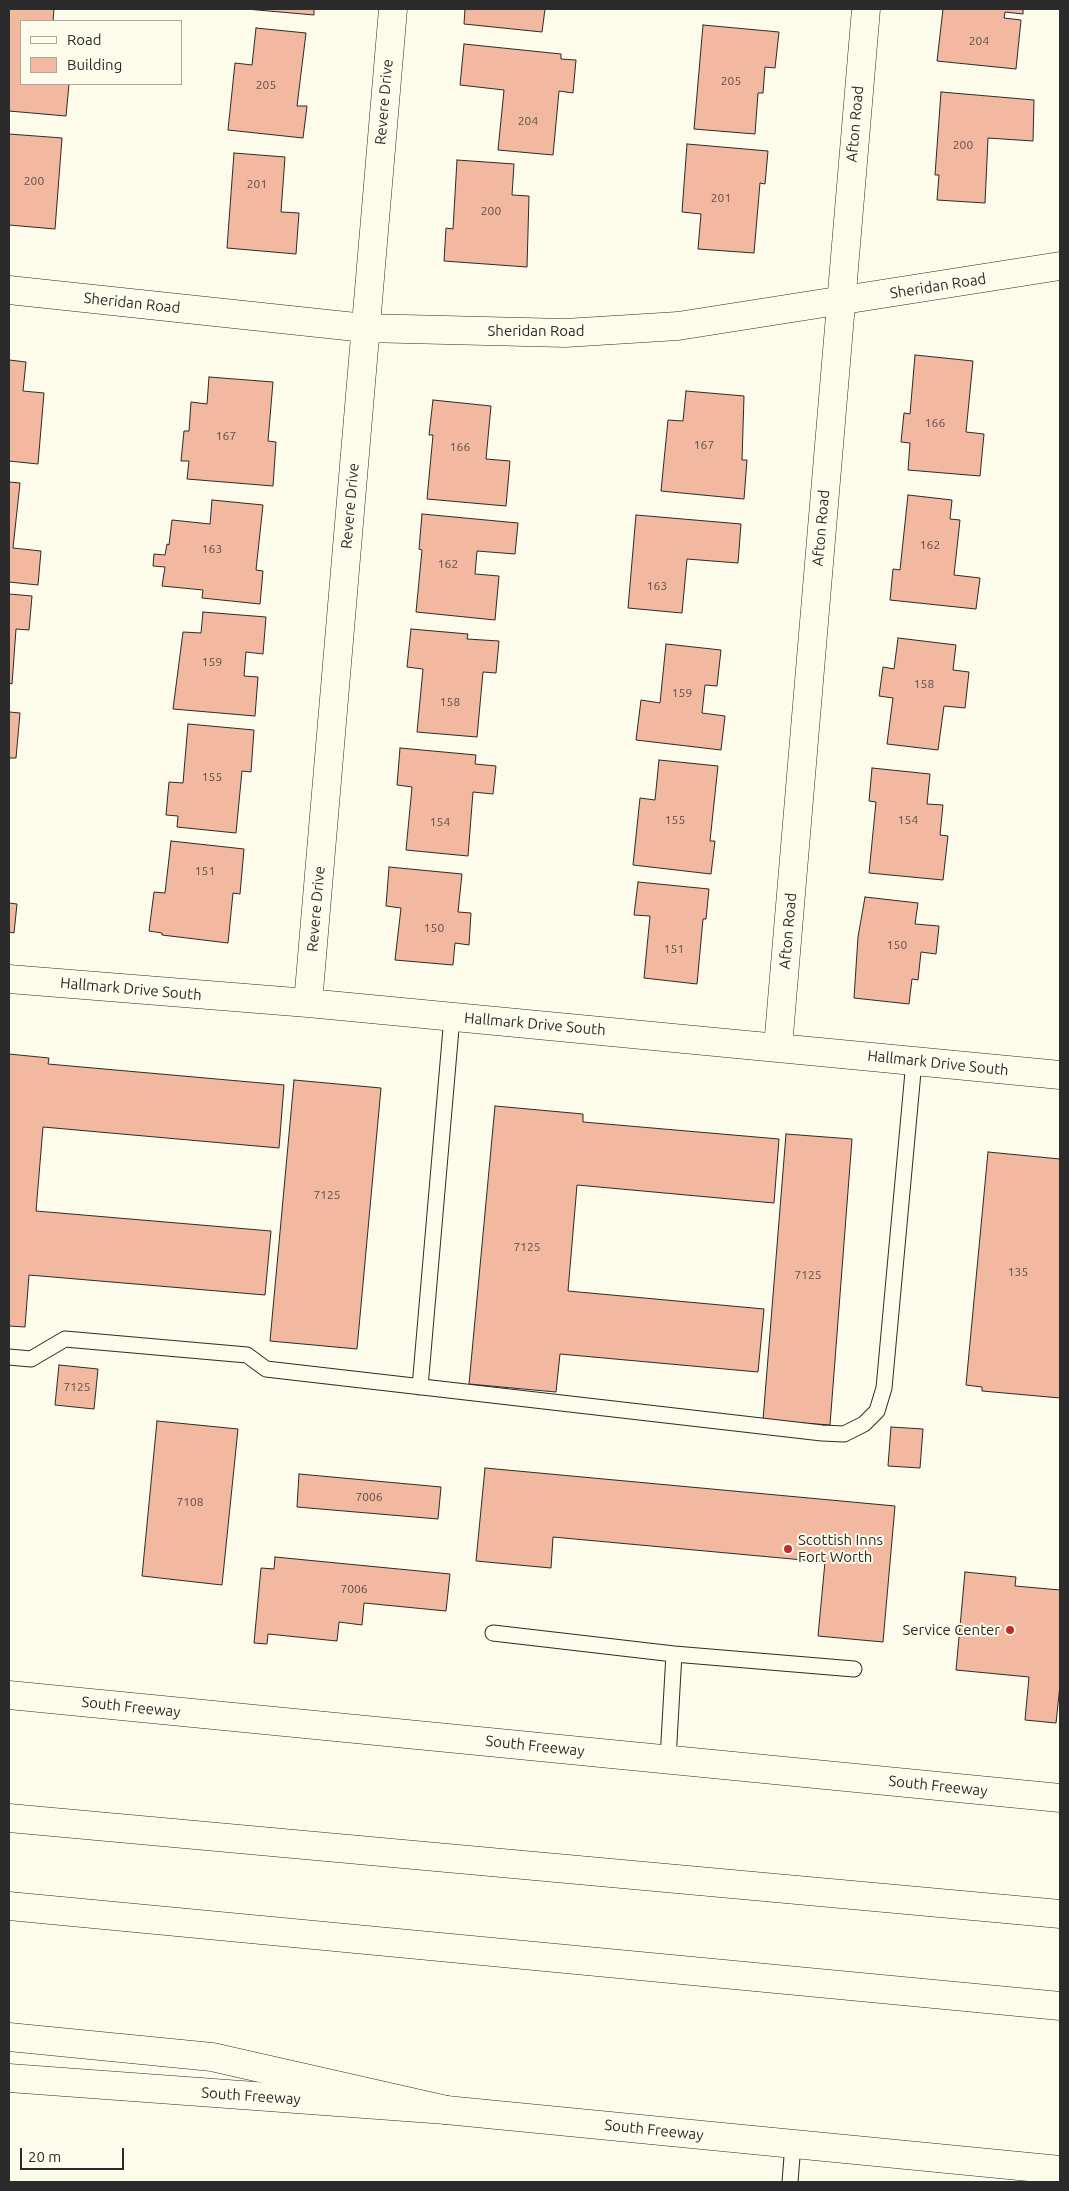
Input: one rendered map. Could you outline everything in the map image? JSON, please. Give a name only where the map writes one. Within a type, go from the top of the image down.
[{"type":"main road","name":"Revere Drive","points":[[308,1003],[393,9]]},
{"type":"main road","name":"Afton Road","points":[[778,1047],[866,9]]},
{"type":"main road","name":"Sheridan Road","points":[[9,290],[365,328],[564,333],[678,326],[1060,266]]},
{"type":"main road","name":"Hallmark Drive South","points":[[9,979],[452,1016],[1060,1075]]},
{"type":"main road","name":"South Freeway","points":[[9,1695],[1060,1798]]},
{"type":"main road","points":[[9,1818],[1060,1914]]},
{"type":"main road","points":[[9,1906],[1060,2006]]},
{"type":"main road","points":[[9,2037],[212,2057],[446,2110]]},
{"type":"main road","name":"South Freeway","points":[[9,2078],[446,2110],[793,2144],[1021,2174],[1060,2170]]},
{"type":"lane","points":[[420,1387],[452,1016]]},
{"type":"lane","points":[[9,1356],[30,1358],[65,1339],[247,1355],[266,1369],[844,1434],[864,1424],[877,1411],[884,1388],[914,1061]]},
{"type":"lane","points":[[493,1633],[674,1654],[854,1669]]},
{"type":"lane","points":[[668,1759],[674,1654]]},
{"type":"lane","points":[[790,2182],[793,2144]]},
{"type":"building","points":[[9,9],[54,9],[53,20],[20,20],[20,85],[69,85],[66,116],[9,111]]},
{"type":"building","points":[[246,9],[314,9],[314,15]]},
{"type":"building","points":[[465,9],[545,9],[542,32],[464,24]]},
{"type":"building","points":[[943,9],[1023,9],[1023,14],[1005,12],[1004,18],[1021,20],[1016,69],[937,61]]},
{"type":"building","points":[[703,25],[779,32],[775,68],[765,67],[763,93],[758,93],[755,134],[694,129]]},
{"type":"building","points":[[256,28],[306,33],[297,106],[307,106],[303,138],[228,130],[235,63],[252,65]]},
{"type":"building","points":[[464,44],[561,54],[561,59],[576,60],[573,93],[559,91],[553,155],[498,150],[504,90],[460,85]]},
{"type":"building","points":[[941,92],[1034,100],[1033,141],[988,138],[985,203],[937,200],[939,175],[935,175]]},
{"type":"building","points":[[9,134],[62,138],[55,229],[9,225]]},
{"type":"building","points":[[687,144],[768,151],[765,184],[760,183],[754,253],[698,249],[701,214],[682,212]]},
{"type":"building","points":[[234,153],[285,157],[281,212],[299,213],[296,254],[227,248]]},
{"type":"building","points":[[457,160],[514,164],[512,195],[529,196],[527,267],[444,261],[446,228],[453,229]]},
{"type":"building","points":[[915,355],[973,361],[966,432],[984,434],[980,476],[908,470],[910,443],[901,442],[904,413],[910,414]]},
{"type":"building","points":[[9,360],[26,362],[23,391],[44,393],[38,464],[9,461]]},
{"type":"building","points":[[209,377],[273,382],[268,441],[276,442],[273,486],[187,479],[189,461],[181,461],[184,431],[189,431],[191,402],[207,404]]},
{"type":"building","points":[[686,391],[744,396],[742,460],[747,460],[744,499],[661,491],[668,420],[683,421]]},
{"type":"building","points":[[433,400],[491,406],[486,459],[510,461],[506,506],[427,499],[433,435],[429,435]]},
{"type":"building","points":[[9,482],[20,483],[13,548],[41,551],[38,585],[9,582]]},
{"type":"building","points":[[908,495],[952,500],[950,519],[960,520],[954,575],[980,578],[976,609],[890,600],[893,569],[900,570]]},
{"type":"building","points":[[212,500],[263,505],[256,570],[263,571],[260,604],[202,598],[203,590],[162,586],[165,567],[153,566],[154,554],[165,555],[167,544],[169,545],[172,520],[210,524]]},
{"type":"building","points":[[422,514],[518,523],[515,554],[477,551],[475,574],[499,576],[495,620],[416,612],[422,550],[419,549]]},
{"type":"building","points":[[636,515],[741,524],[738,563],[687,559],[682,613],[628,608]]},
{"type":"building","points":[[9,594],[32,596],[29,630],[16,629],[12,684],[9,683]]},
{"type":"building","points":[[203,612],[266,617],[263,654],[246,652],[244,676],[258,677],[255,716],[173,709],[183,632],[201,633]]},
{"type":"building","points":[[411,629],[468,634],[467,639],[499,641],[496,673],[483,672],[477,737],[417,732],[423,669],[407,667]]},
{"type":"building","points":[[898,638],[956,645],[953,670],[969,672],[965,708],[944,706],[938,750],[887,744],[893,698],[879,696],[883,667],[894,669]]},
{"type":"building","points":[[666,644],[721,650],[717,686],[705,685],[702,713],[725,716],[721,750],[636,740],[641,700],[660,703]]},
{"type":"building","points":[[9,712],[20,713],[16,758],[9,758]]},
{"type":"building","points":[[188,724],[254,730],[251,772],[242,771],[236,833],[177,827],[178,816],[166,815],[169,782],[183,783]]},
{"type":"building","points":[[400,748],[476,755],[475,764],[496,766],[493,794],[473,792],[468,856],[406,850],[412,787],[397,785]]},
{"type":"building","points":[[659,760],[718,766],[710,841],[715,841],[711,874],[633,865],[640,798],[655,800]]},
{"type":"building","points":[[872,768],[930,774],[927,804],[943,805],[940,835],[948,836],[943,880],[869,873],[876,802],[869,801]]},
{"type":"building","points":[[171,841],[244,849],[240,894],[233,893],[228,943],[162,935],[162,933],[149,931],[154,892],[165,893]]},
{"type":"building","points":[[389,867],[462,874],[458,912],[471,913],[469,945],[455,943],[453,965],[395,960],[401,908],[386,906]]},
{"type":"building","points":[[638,882],[709,889],[706,919],[703,919],[697,984],[644,978],[650,916],[634,915]]},
{"type":"building","points":[[865,897],[918,903],[915,924],[939,926],[936,954],[921,952],[918,980],[912,979],[909,1004],[854,998],[858,937]]},
{"type":"building","points":[[9,903],[17,904],[14,933],[9,932]]},
{"type":"building","points":[[9,1054],[49,1058],[48,1064],[284,1085],[279,1148],[43,1127],[36,1211],[271,1231],[265,1295],[29,1275],[25,1327],[9,1326]]},
{"type":"building","points":[[294,1080],[381,1088],[357,1349],[270,1341]]},
{"type":"building","points":[[495,1106],[583,1114],[583,1122],[779,1139],[774,1203],[577,1185],[568,1291],[764,1309],[758,1372],[560,1354],[556,1392],[469,1384]]},
{"type":"building","points":[[786,1134],[852,1139],[830,1425],[763,1420]]},
{"type":"building","points":[[988,1152],[1060,1159],[1060,1398],[982,1391],[982,1387],[966,1385]]},
{"type":"building","points":[[59,1365],[98,1369],[94,1409],[55,1405]]},
{"type":"building","points":[[157,1421],[238,1429],[222,1585],[142,1576]]},
{"type":"building","points":[[891,1427],[923,1429],[920,1468],[888,1466]]},
{"type":"building","name":"Scottish Inns Fort Worth","points":[[485,1468],[895,1506],[883,1642],[818,1636],[825,1562],[553,1537],[551,1568],[476,1561]]},
{"type":"building","points":[[299,1474],[441,1487],[438,1519],[297,1507]]},
{"type":"building","points":[[275,1557],[450,1574],[446,1611],[364,1603],[362,1625],[339,1622],[337,1641],[268,1634],[267,1644],[254,1643],[261,1568],[274,1569]]},
{"type":"building","name":"Service Center","points":[[965,1572],[1016,1577],[1015,1586],[1060,1590],[1060,1685],[1056,1723],[1025,1720],[1029,1677],[956,1670]]},
{"type":"place","name":"Scottish Inns Fort Worth","points":[[788,1549]]},
{"type":"place","name":"Service Center","points":[[1010,1630]]}]
